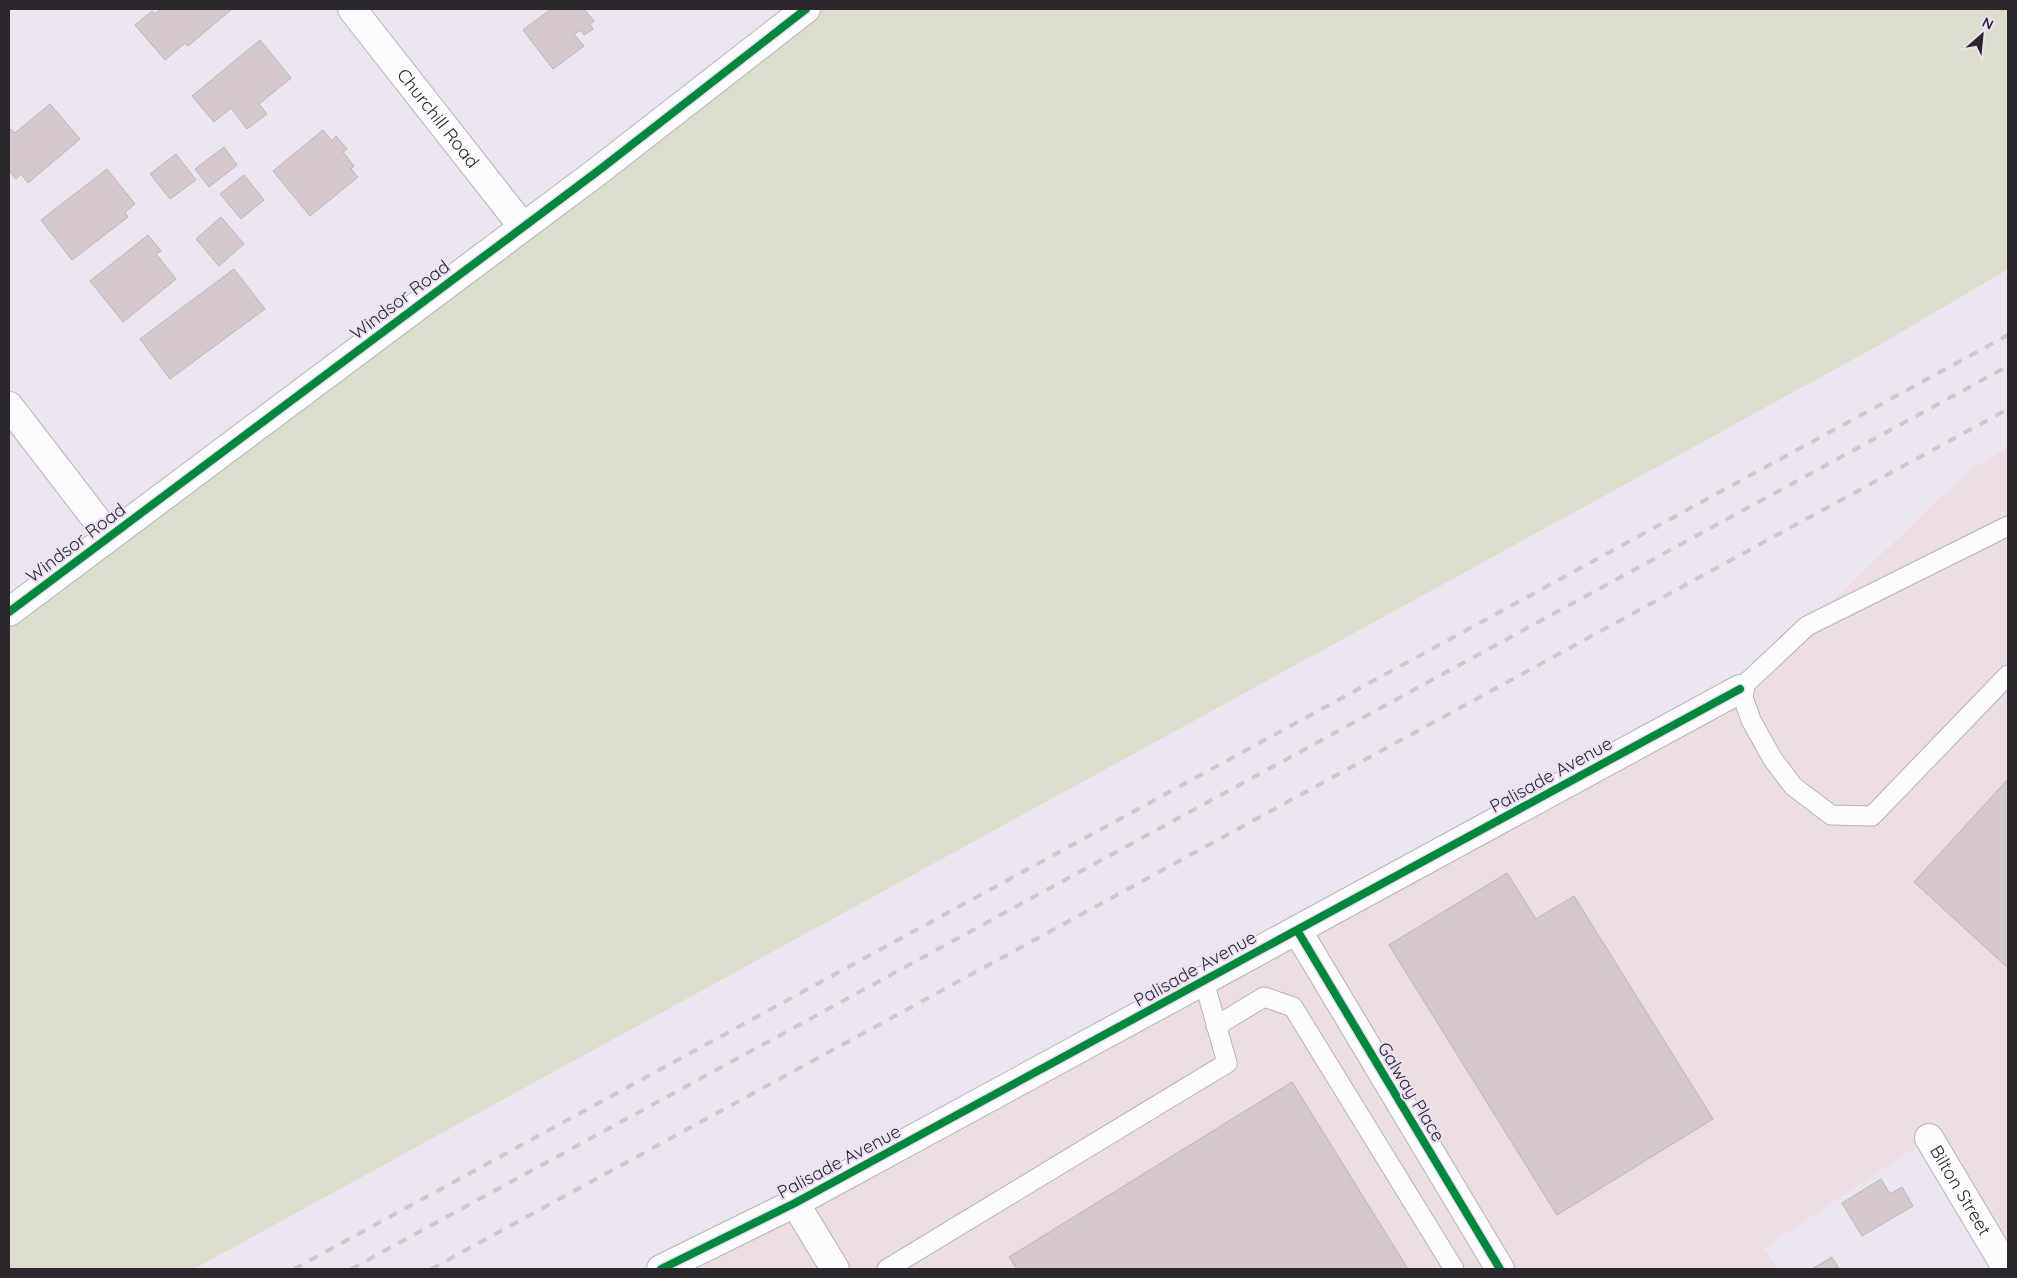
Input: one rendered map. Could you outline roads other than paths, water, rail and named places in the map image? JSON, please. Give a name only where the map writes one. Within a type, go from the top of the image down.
[{"type":"street","name":"Churchill Road","points":[[352,9],[523,227]]},
{"type":"street","name":"Windsor Road","points":[[9,612],[523,227],[806,9]]},
{"type":"street","points":[[9,406],[109,536]]},
{"type":"street","name":"Palisade Avenue","points":[[661,1269],[795,1203],[1740,689]]},
{"type":"street","name":"Galway Place","points":[[1297,930],[1500,1269]]},
{"type":"street","name":"Bilton Street","points":[[1929,1138],[2007,1269]]},
{"type":"street","points":[[795,1203],[835,1269]]},
{"type":"lane","points":[[2008,526],[1807,626],[1740,689],[1751,720],[1772,758],[1793,786],[1831,815],[1872,816],[2008,675]]},
{"type":"lane","points":[[887,1269],[1227,1064],[1204,981]]},
{"type":"lane","points":[[1216,1026],[1264,996],[1293,1007],[1454,1269]]},
{"type":"railway","points":[[294,1269],[2008,335]]},
{"type":"railway","points":[[351,1269],[2008,366]]},
{"type":"railway","points":[[431,1269],[2008,409]]}]
